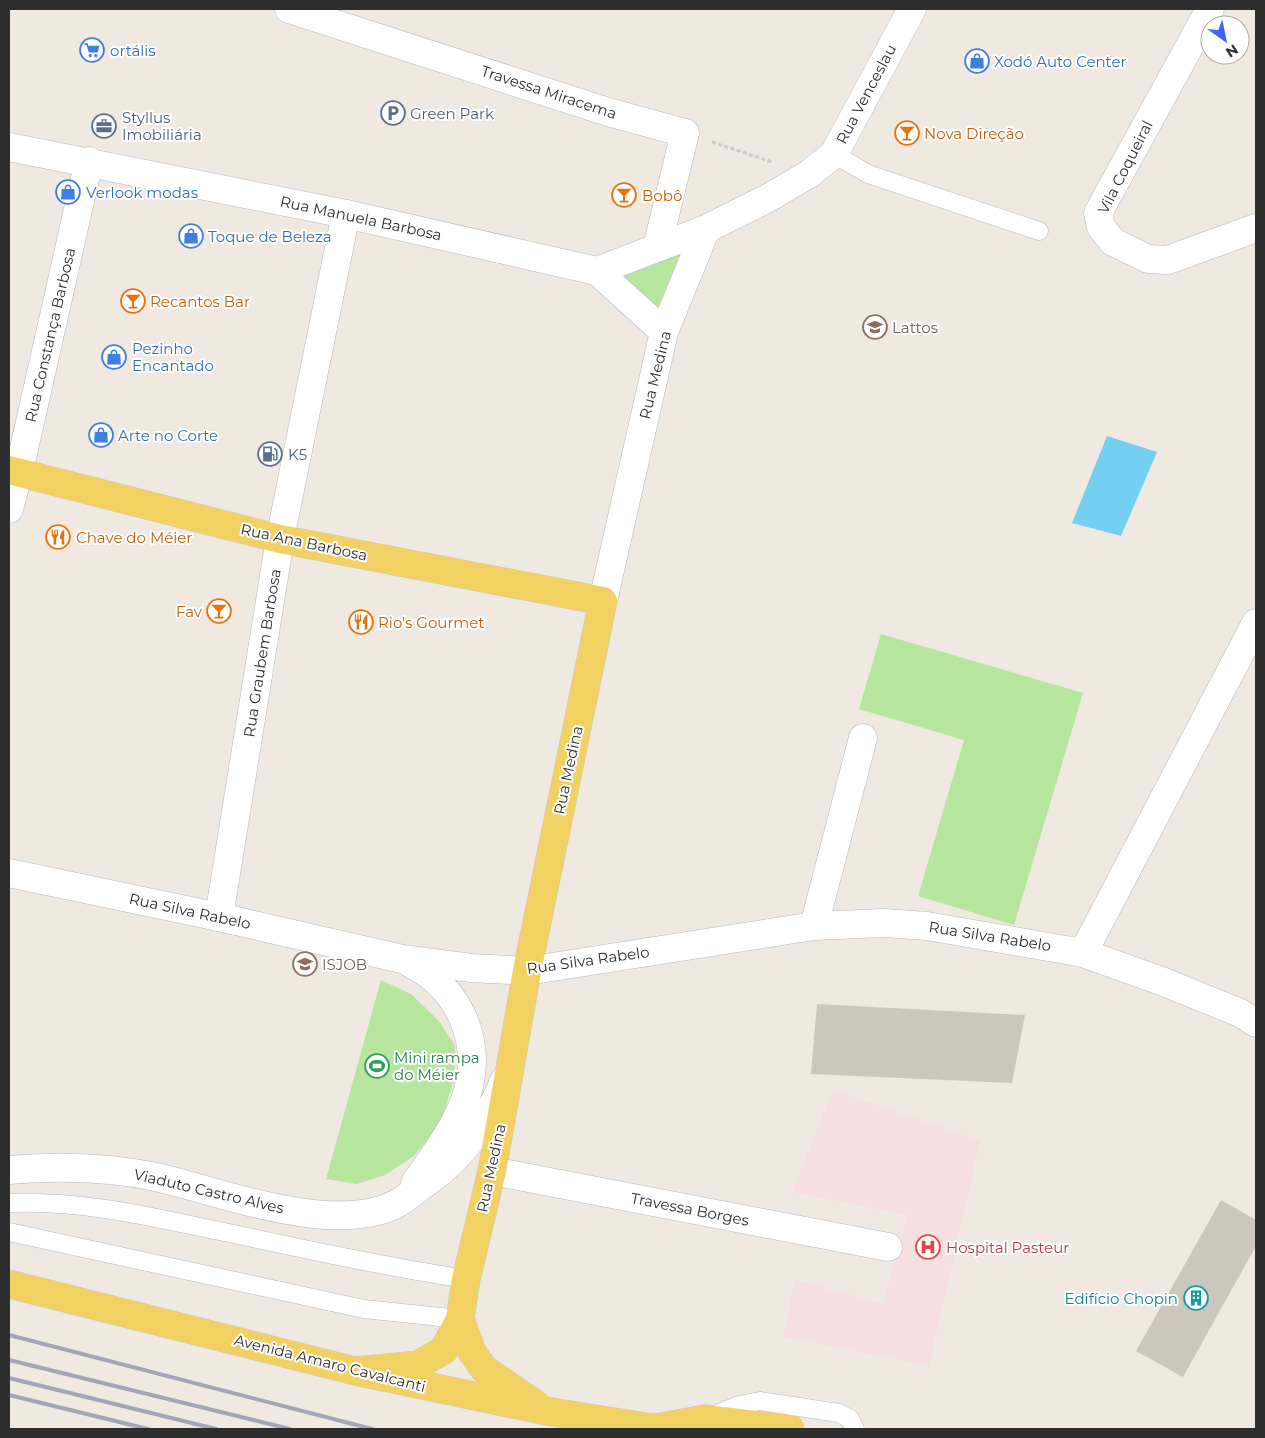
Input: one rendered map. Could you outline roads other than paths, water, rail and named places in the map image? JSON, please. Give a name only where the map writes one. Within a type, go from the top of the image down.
[{"type":"main road","name":"Rua Ana Barbosa","points":[[14,471],[280,539],[603,601]]},
{"type":"main road","name":"Rua Medina","points":[[355,1371],[418,1365],[444,1350],[460,1319],[466,1279],[492,1171],[527,971],[603,601]]},
{"type":"main road","name":"Avenida Amaro Cavalcanti","points":[[9,1284],[355,1371],[546,1411],[657,1429],[706,1419],[790,1429]]},
{"type":"main road","name":"Rua Medina","points":[[460,1319],[472,1352],[484,1369],[546,1411]]},
{"type":"street","name":"Travessa Miracema","points":[[289,9],[608,112],[685,133],[657,247]]},
{"type":"street","name":"Rua Venceslau","points":[[706,229],[770,197],[809,174],[834,154],[912,9]]},
{"type":"street","name":"Vila Coqueiral","points":[[1210,9],[1098,214],[1101,228],[1112,242],[1148,259],[1168,260],[1256,228]]},
{"type":"street","name":"Rua Manuela Barbosa","points":[[9,147],[88,161],[346,214],[597,271]]},
{"type":"street","name":"Rua Constança Barbosa","points":[[9,509],[14,471],[88,161]]},
{"type":"street","name":"Rua Graubem Barbosa","points":[[218,917],[280,539],[346,214]]},
{"type":"street","points":[[664,332],[597,271],[706,229]]},
{"type":"street","name":"Rua Medina","points":[[603,601],[664,332],[706,229]]},
{"type":"street","points":[[1083,953],[1256,623]]},
{"type":"street","points":[[814,926],[863,738]]},
{"type":"street","name":"Rua Silva Rabelo","points":[[9,873],[218,917],[402,959],[471,968],[527,971],[814,926],[884,923],[927,926],[1083,953],[1164,982],[1240,1013],[1256,1023]]},
{"type":"street","points":[[402,959],[430,976],[453,1000],[466,1022],[472,1047],[473,1067],[468,1092],[457,1118],[405,1198]]},
{"type":"street","name":"Viaduto Castro Alves","points":[[9,1170],[50,1167],[109,1170],[154,1177],[312,1214],[340,1217],[363,1214],[396,1204],[446,1169],[472,1141],[493,1106],[511,1066]]},
{"type":"street","name":"Travessa Borges","points":[[492,1171],[888,1248]]},
{"type":"lane","points":[[834,154],[868,174],[1039,231]]},
{"type":"lane","points":[[9,1204],[63,1202],[115,1209],[387,1267],[466,1279]]},
{"type":"lane","points":[[9,1232],[364,1309],[460,1319]]},
{"type":"lane","points":[[706,1419],[739,1405],[760,1401],[839,1413],[850,1419],[855,1429]]},
{"type":"water","points":[[1107,436],[1157,452],[1121,536],[1072,523]]},
{"type":"railway","points":[[9,1335],[372,1429]]},
{"type":"railway","points":[[9,1360],[290,1429]]},
{"type":"railway","points":[[9,1378],[216,1429]]},
{"type":"railway","points":[[9,1395],[148,1429]]},
{"type":"place","name":"ortális","points":[[92,50]]},
{"type":"place","name":"Xodó Auto Center","points":[[977,61]]},
{"type":"place","name":"Green Park","points":[[393,113]]},
{"type":"place","name":"Styllus Imobiliária","points":[[104,126]]},
{"type":"place","name":"Nova Direção","points":[[907,133]]},
{"type":"place","name":"Verlook modas","points":[[68,192]]},
{"type":"place","name":"Bobô","points":[[624,195]]},
{"type":"place","name":"Toque de Beleza","points":[[191,236]]},
{"type":"place","name":"Recantos Bar","points":[[133,301]]},
{"type":"place","name":"Lattos","points":[[875,327]]},
{"type":"place","name":"Pezinho Encantado","points":[[114,357]]},
{"type":"place","name":"Arte no Corte","points":[[101,435]]},
{"type":"place","name":"K5","points":[[270,454]]},
{"type":"place","name":"Chave do Méier","points":[[58,537]]},
{"type":"place","name":"Fav","points":[[219,611]]},
{"type":"place","name":"Rio's Gourmet","points":[[361,622]]},
{"type":"place","name":"ISJOB","points":[[305,964]]},
{"type":"place","name":"Mini rampa do Méier","points":[[377,1066]]},
{"type":"place","name":"Hospital Pasteur","points":[[928,1247]]},
{"type":"place","name":"Edifício Chopin","points":[[1196,1298]]}]
